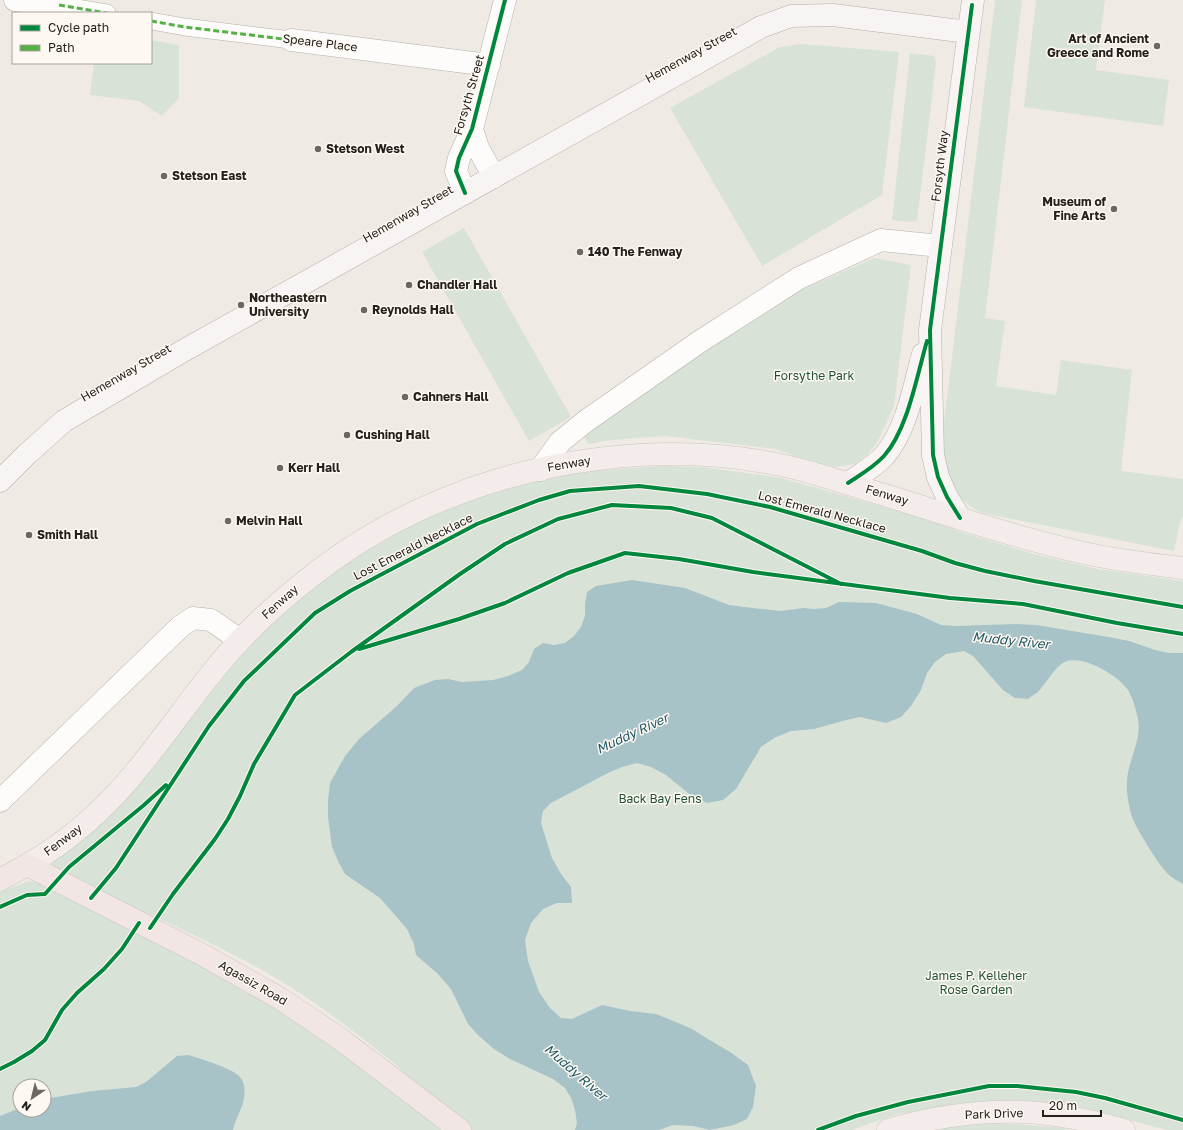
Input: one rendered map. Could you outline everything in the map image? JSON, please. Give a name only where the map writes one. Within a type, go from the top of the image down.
[{"type":"highway","name":"Fenway","points":[[0,880],[27,865]]},
{"type":"highway","name":"Agassiz Road","points":[[27,865],[223,965],[281,999],[339,1038],[460,1130]]},
{"type":"main road","name":"Forsyth Way","points":[[960,518],[947,497],[938,478],[933,455],[930,330],[972,2]]},
{"type":"main road","name":"Hemenway Street","points":[[0,481],[64,421],[184,351],[761,28],[791,16],[833,15],[968,32]]},
{"type":"main road","name":"Forsyth Way","points":[[848,483],[879,461],[889,450],[894,441],[907,411],[930,330]]},
{"type":"main road","name":"Fenway","points":[[27,865],[61,843],[112,799],[144,762],[213,672],[240,640],[270,611],[309,578],[344,552],[388,526],[449,497],[485,484],[565,464],[611,458],[665,454],[730,457],[799,469],[1060,548],[1109,558],[1183,568]]},
{"type":"main road","name":"Park Drive","points":[[888,1130],[918,1122],[951,1116],[1002,1112],[1055,1115],[1124,1130]]},
{"type":"street","points":[[15,0],[59,3],[103,12]]},
{"type":"street","name":"Forsyth Street","points":[[465,193],[456,171],[472,129],[505,0]]},
{"type":"street","name":"Speare Place","points":[[152,21],[185,27],[489,65]]},
{"type":"street","name":"Forsyth Street","points":[[472,129],[478,148],[494,177]]},
{"type":"street","name":"Fenway","points":[[540,470],[560,442],[586,421],[699,342],[799,278],[881,240],[940,246]]},
{"type":"street","points":[[0,801],[181,626],[194,618],[211,620],[240,640]]},
{"type":"green space","points":[[995,0],[1022,0],[985,318],[1005,321],[996,386],[1056,395],[1061,360],[1132,370],[1121,471],[1183,479],[1183,516],[1180,522],[1174,551],[982,513],[962,499],[951,486],[944,470],[942,459],[942,440]]},
{"type":"green space","points":[[1036,0],[1105,0],[1096,70],[1169,80],[1163,126],[1024,107]]},
{"type":"green space","points":[[152,40],[179,45],[179,98],[162,116],[139,101],[90,95],[94,64],[152,64]]},
{"type":"green space","points":[[801,44],[899,52],[882,195],[762,266],[670,108],[780,47]]},
{"type":"green space","points":[[910,53],[934,56],[936,63],[917,221],[911,222],[892,220]]},
{"type":"green space","points":[[464,228],[571,417],[529,441],[422,252]]},
{"type":"green space","name":"Forsythe Park","points":[[874,258],[911,265],[894,406],[878,441],[868,454],[855,464],[835,467],[804,459],[775,449],[665,436],[611,440],[588,444],[583,435],[783,298]]},
{"type":"green space","name":"Back Bay Fens","points":[[664,466],[703,467],[781,478],[923,518],[964,533],[1030,553],[1097,569],[1183,581],[1183,1130],[1167,1130],[1069,1104],[1016,1100],[955,1104],[894,1115],[852,1130],[472,1130],[440,1103],[399,1074],[402,1070],[369,1043],[318,1005],[282,982],[213,944],[56,871],[52,864],[103,820],[133,791],[234,663],[271,623],[308,592],[355,558],[430,515],[482,496],[521,484],[583,471]]},
{"type":"green space","points":[[29,881],[41,884],[108,916],[156,944],[207,968],[304,1023],[443,1130],[0,1130],[0,892]]},
{"type":"green space","points":[[998,1123],[1066,1128],[1065,1130],[935,1130]]},
{"type":"water","name":"Muddy River","points":[[632,580],[685,588],[729,605],[744,607],[781,611],[803,608],[826,608],[839,602],[876,603],[917,614],[941,625],[1036,625],[1129,641],[1169,653],[1183,653],[1183,884],[1170,875],[1159,863],[1138,830],[1132,817],[1127,795],[1127,781],[1137,742],[1139,727],[1134,704],[1128,690],[1117,678],[1092,664],[1083,661],[1067,661],[1060,665],[1039,690],[1028,699],[1015,698],[1003,690],[973,656],[964,651],[946,654],[935,662],[927,673],[921,690],[911,706],[901,717],[886,723],[860,717],[814,729],[791,731],[774,738],[761,747],[736,789],[723,800],[707,803],[693,797],[666,775],[651,767],[637,763],[622,767],[551,803],[543,811],[541,823],[552,858],[561,874],[571,887],[572,903],[557,903],[543,909],[531,923],[525,940],[528,961],[539,992],[550,1008],[561,1018],[572,1019],[602,1005],[630,1011],[656,1014],[692,1029],[730,1052],[748,1065],[756,1086],[753,1107],[747,1119],[734,1125],[710,1130],[693,1126],[673,1125],[659,1130],[575,1130],[577,1123],[575,1110],[571,1098],[565,1088],[553,1079],[510,1059],[494,1049],[478,1035],[468,1024],[451,989],[437,973],[416,955],[414,944],[407,929],[380,898],[345,874],[332,847],[328,817],[328,800],[330,783],[345,756],[359,739],[397,706],[414,688],[435,680],[448,679],[462,682],[493,680],[522,670],[529,662],[534,649],[543,643],[554,645],[565,643],[574,636],[581,627],[585,616],[587,592],[596,586]]},
{"type":"water","points":[[188,1055],[208,1061],[224,1067],[242,1079],[244,1098],[233,1130],[0,1130],[0,1116],[12,1111],[12,1118],[52,1118],[52,1098],[92,1091],[136,1087],[146,1082],[177,1056]]},
{"type":"marked path","points":[[59,5],[101,12]]},
{"type":"marked path","points":[[152,21],[185,27],[291,40]]},
{"type":"cycle path","points":[[465,193],[456,171],[459,158],[472,129],[505,0]]},
{"type":"cycle path","points":[[960,518],[947,497],[938,477],[933,455],[930,330],[972,5]]},
{"type":"cycle path","points":[[848,483],[876,464],[892,445],[906,417],[927,341]]},
{"type":"cycle path","name":"Lost Emerald Necklace","points":[[91,898],[116,868],[209,726],[244,681],[315,613],[350,591],[477,524],[539,500],[570,491],[639,486],[707,494],[770,507],[985,571],[1183,607]]},
{"type":"cycle path","points":[[150,928],[228,819],[254,764],[295,695],[351,652],[460,574],[505,544],[558,519],[612,505],[671,508],[712,518],[841,584]]},
{"type":"cycle path","points":[[359,649],[459,619],[505,603],[568,573],[625,553],[679,559],[753,572],[950,598],[1023,604],[1117,623],[1183,634]]},
{"type":"cycle path","points":[[0,907],[27,895],[45,894],[69,867],[166,785]]},
{"type":"cycle path","points":[[0,1069],[32,1051],[45,1040],[62,1010],[77,993],[104,969],[122,949],[139,923]]},
{"type":"cycle path","points":[[818,1130],[856,1116],[908,1102],[989,1086],[1017,1086],[1076,1092],[1105,1098],[1183,1120]]},
{"type":"place","name":"Art of Ancient Greece and Rome","points":[[1157,46]]},
{"type":"place","name":"Stetson West","points":[[318,149]]},
{"type":"place","name":"Stetson East","points":[[164,176]]},
{"type":"place","name":"Museum of Fine Arts","points":[[1114,209]]},
{"type":"place","name":"140 The Fenway","points":[[580,252]]},
{"type":"place","name":"Chandler Hall","points":[[409,285]]},
{"type":"place","name":"Northeastern University","points":[[241,305]]},
{"type":"place","name":"Reynolds Hall","points":[[364,310]]},
{"type":"place","name":"Cahners Hall","points":[[405,397]]},
{"type":"place","name":"Cushing Hall","points":[[347,435]]},
{"type":"place","name":"Kerr Hall","points":[[280,468]]},
{"type":"place","name":"Melvin Hall","points":[[228,521]]},
{"type":"place","name":"Smith Hall","points":[[29,535]]},
{"type":"park label","name":"James P. Kelleher Rose Garden","points":[[976,983]]}]
